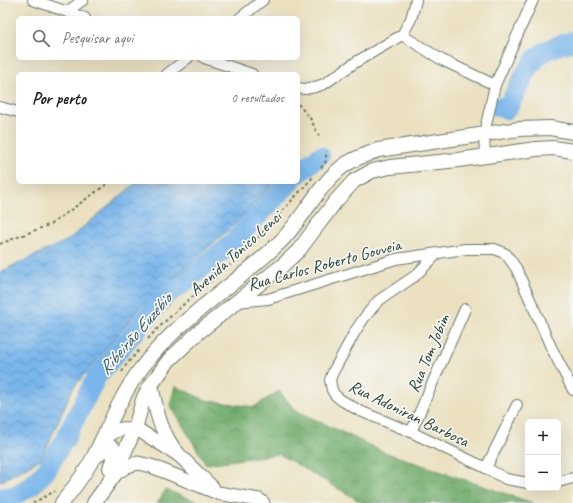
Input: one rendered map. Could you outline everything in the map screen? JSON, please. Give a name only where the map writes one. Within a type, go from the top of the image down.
[{"type":"main road","name":"Avenida Tonico Lenci","points":[[62,503],[93,459],[125,393],[140,369],[183,322],[281,241],[328,182],[343,166],[357,158],[378,150],[484,134],[519,129],[550,128],[573,132]]},
{"type":"main road","name":"Avenida Tonico Lenci","points":[[94,503],[115,474],[135,428],[140,406],[151,385],[168,360],[186,343],[283,265],[299,250],[335,202],[354,181],[372,171],[390,167],[553,148],[573,151]]},
{"type":"main road","points":[[151,385],[155,406],[165,436],[172,448],[179,455]]},
{"type":"main road","points":[[93,459],[108,446],[114,450],[115,454],[94,503]]},
{"type":"street","points":[[33,0],[80,16]]},
{"type":"street","points":[[68,11],[83,0]]},
{"type":"street","points":[[243,16],[263,0]]},
{"type":"street","points":[[300,88],[310,88],[324,84],[356,62],[402,35],[412,19],[416,0]]},
{"type":"street","points":[[485,156],[484,134],[495,85],[533,0]]},
{"type":"street","points":[[402,35],[442,60],[495,85]]},
{"type":"street","points":[[170,72],[185,60]]},
{"type":"street","points":[[210,60],[246,72]]},
{"type":"street","points":[[0,107],[16,111]]},
{"type":"street","name":"Rua Carlos Roberto Gouveia","points":[[237,302],[268,299],[396,259],[466,250],[501,250],[506,254],[516,268],[551,347],[573,390]]},
{"type":"street","name":"Rua Adoniran Barbosa","points":[[437,254],[415,276],[378,301],[364,318],[339,360],[330,380],[332,390],[341,400],[360,411],[411,432],[506,479],[525,482]]},
{"type":"street","name":"Rua Tom Jobim","points":[[411,432],[465,309]]},
{"type":"street","points":[[486,468],[517,405]]},
{"type":"street","points":[[99,446],[112,433],[121,429],[135,428],[179,455],[218,493]]},
{"type":"street","points":[[115,474],[127,466],[138,463],[151,466],[218,493],[259,500],[263,503]]},
{"type":"street","points":[[561,481],[573,478]]},
{"type":"path","points":[[300,106],[310,118],[319,136]]},
{"type":"path","points":[[320,169],[326,161],[326,151]]},
{"type":"path","points":[[0,244],[51,224],[107,184]]},
{"type":"green space","points":[[175,386],[205,400],[254,407],[279,391],[295,410],[384,452],[533,503],[363,503],[279,454],[206,464],[170,405]]},
{"type":"green space","points":[[166,490],[201,503],[157,503]]},
{"type":"water","points":[[135,184],[273,184],[237,222],[141,307],[73,388],[42,458],[0,482],[0,272],[68,240]]},
{"type":"waterway","name":"Ribeirão Euzébio","points":[[499,107],[507,109],[522,79],[536,58],[548,49],[573,41]]},
{"type":"waterway","name":"Ribeirão Euzébio","points":[[300,172],[320,156]]},
{"type":"waterway","name":"Ribeirão Euzébio","points":[[0,498],[14,496],[31,486],[46,471],[66,437],[97,376],[165,296],[181,285],[233,242],[288,184]]}]
